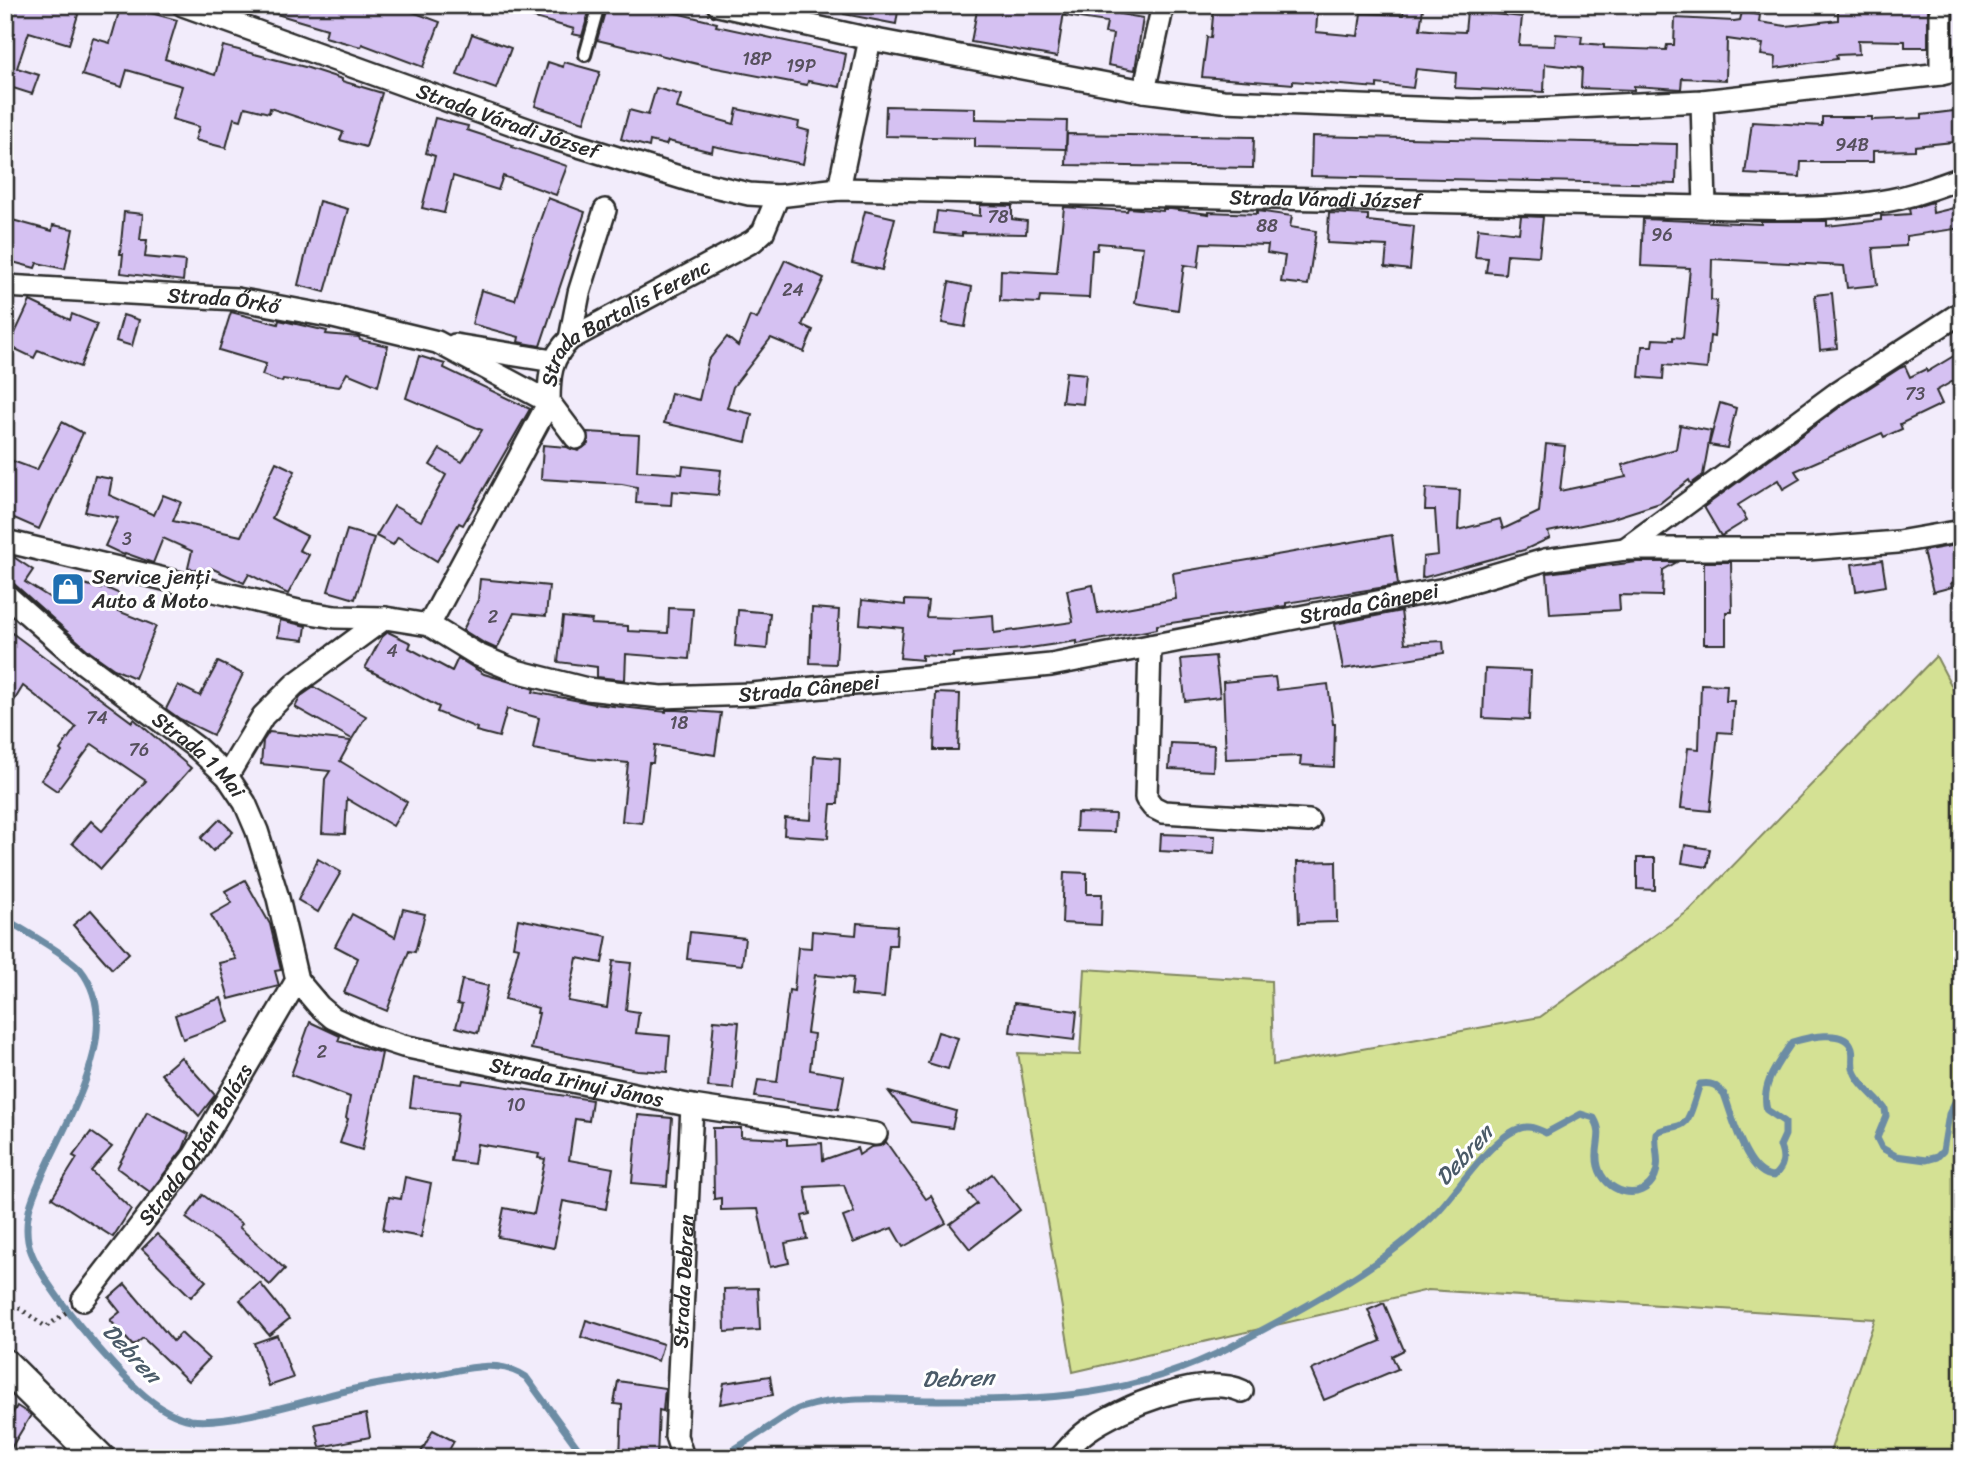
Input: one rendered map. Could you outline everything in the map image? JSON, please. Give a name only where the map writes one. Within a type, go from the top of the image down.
[{"type":"main road","points":[[5,1365],[99,1458]]},
{"type":"street","name":"Strada Váradi József","points":[[183,5],[543,135],[692,181],[749,194],[778,196],[839,189],[1750,209],[1856,205],[1899,198],[1962,178]]},
{"type":"street","points":[[718,5],[870,40],[1143,92],[1235,102],[1472,110],[1702,101],[1941,74],[1962,69]]},
{"type":"street","points":[[1143,92],[1163,5]]},
{"type":"street","points":[[1941,5],[1941,74]]},
{"type":"street","points":[[839,189],[870,40]]},
{"type":"street","points":[[1702,101],[1705,207]]},
{"type":"street","name":"Strada Bartalis Ferenc","points":[[429,625],[549,402],[550,371],[561,347],[570,339],[753,241],[763,232],[778,196]]},
{"type":"street","points":[[570,339],[579,293],[604,210]]},
{"type":"street","name":"Strada Őrkő","points":[[5,286],[237,299],[329,316],[437,342],[553,362]]},
{"type":"street","name":"Strada Cânepei","points":[[1625,549],[1837,393],[1962,313]]},
{"type":"street","name":"Strada Őrkő","points":[[437,342],[549,402],[576,438]]},
{"type":"street","name":"Strada Cânepei","points":[[5,541],[298,611],[335,617],[385,618],[429,625],[478,655],[516,671],[587,689],[660,698],[752,694],[1051,665],[1445,589],[1545,561],[1625,549],[1807,549],[1898,542],[1962,531]]},
{"type":"street","name":"Strada 1 Mai","points":[[5,594],[82,662],[197,748],[227,776],[245,803],[257,831],[278,898],[298,980]]},
{"type":"street","points":[[227,776],[263,716],[295,684],[385,618]]},
{"type":"street","points":[[1150,646],[1146,798],[1153,807],[1163,812],[1310,821]]},
{"type":"street","name":"Strada Irinyi János","points":[[298,980],[319,1006],[333,1018],[403,1046],[692,1106],[876,1134]]},
{"type":"street","name":"Strada Orbán Balázs","points":[[83,1300],[194,1156],[298,980]]},
{"type":"street","name":"Strada Debren","points":[[682,1457],[676,1436],[692,1106]]},
{"type":"street","points":[[1059,1458],[1086,1432],[1148,1401],[1199,1387],[1230,1386],[1242,1391]]},
{"type":"lane","points":[[585,55],[599,5]]},
{"type":"path","points":[[5,1304],[20,1309],[46,1327]]},
{"type":"green space","points":[[1936,656],[1962,706],[1962,1458],[1828,1458],[1875,1319],[1428,1290],[1073,1372],[1018,1053],[1080,1055],[1085,969],[1271,981],[1273,1065],[1540,1017],[1690,910]]},
{"type":"building","points":[[8,5],[81,5],[69,44],[29,32],[17,68],[39,75],[32,94],[10,87],[8,93],[5,92],[5,14]]},
{"type":"building","points":[[121,5],[177,20],[165,59],[215,75],[223,46],[305,67],[382,93],[366,147],[340,140],[343,132],[270,108],[269,113],[245,107],[241,120],[234,118],[226,148],[195,140],[199,127],[172,119],[182,86],[127,70],[122,87],[82,75],[93,38],[110,43]]},
{"type":"building","points":[[264,5],[394,5],[440,22],[423,67],[362,44],[361,47],[325,37],[327,29],[263,10]]},
{"type":"building","points":[[510,5],[591,5],[582,36],[572,34],[574,29],[510,11]]},
{"type":"building","points":[[607,5],[643,5],[717,23],[716,26],[846,54],[840,87],[808,81],[807,85],[706,66],[597,40]]},
{"type":"building","points":[[845,5],[899,5],[896,24],[844,14]]},
{"type":"building","points":[[978,5],[1020,5],[1064,12],[1057,57],[971,42]]},
{"type":"building","points":[[1066,5],[1122,5],[1120,14],[1143,18],[1135,70],[1108,65],[1113,34],[1105,33],[1107,22],[1065,16]]},
{"type":"building","points":[[1214,5],[1318,5],[1316,32],[1358,36],[1361,13],[1403,15],[1404,5],[1423,8],[1420,29],[1465,32],[1467,11],[1522,17],[1519,45],[1555,46],[1556,34],[1582,36],[1581,43],[1604,45],[1604,48],[1666,50],[1667,45],[1674,45],[1675,18],[1734,21],[1740,20],[1742,12],[1760,15],[1759,22],[1786,26],[1838,20],[1838,8],[1905,9],[1905,5],[1928,5],[1928,47],[1905,47],[1905,41],[1858,40],[1859,54],[1836,55],[1837,59],[1775,68],[1776,57],[1761,55],[1763,44],[1727,39],[1726,80],[1682,78],[1681,89],[1634,86],[1634,90],[1581,88],[1582,68],[1545,64],[1544,92],[1455,88],[1456,73],[1416,69],[1413,88],[1293,81],[1293,84],[1202,77],[1207,37],[1211,38]]},
{"type":"building","points":[[472,34],[511,48],[496,89],[457,75]]},
{"type":"building","points":[[548,62],[563,67],[564,62],[600,72],[584,122],[535,106]]},
{"type":"building","points":[[656,88],[681,95],[677,108],[734,124],[737,109],[799,122],[798,128],[809,131],[803,164],[713,146],[712,152],[668,141],[666,145],[650,141],[649,147],[621,139],[629,110],[648,115]]},
{"type":"building","points":[[886,106],[975,108],[975,119],[1067,121],[1066,149],[975,147],[975,138],[885,136]]},
{"type":"building","points":[[1962,110],[1962,141],[1915,146],[1915,150],[1873,151],[1873,162],[1801,162],[1800,177],[1745,174],[1752,122],[1822,126],[1822,117],[1872,117],[1872,120],[1922,118],[1922,115]]},
{"type":"building","points":[[435,118],[468,126],[467,130],[567,166],[556,195],[503,176],[498,190],[453,176],[444,213],[422,208],[435,156],[426,153]]},
{"type":"building","points":[[1067,134],[1254,137],[1253,168],[1066,165]]},
{"type":"building","points":[[1312,136],[1677,144],[1676,184],[1311,176]]},
{"type":"building","points":[[548,198],[585,212],[540,346],[518,342],[519,337],[472,324],[481,290],[515,300]]},
{"type":"building","points":[[319,201],[348,209],[325,292],[298,285]]},
{"type":"building","points":[[1932,202],[1933,213],[1962,206],[1962,228],[1906,236],[1906,246],[1873,248],[1877,285],[1847,288],[1844,266],[1712,259],[1711,300],[1717,301],[1714,337],[1710,336],[1707,369],[1664,365],[1663,379],[1639,377],[1642,346],[1652,346],[1653,339],[1683,338],[1690,268],[1641,266],[1643,219],[1761,224],[1761,221],[1827,221],[1827,226],[1881,220],[1881,216],[1910,214],[1909,209]]},
{"type":"building","points":[[980,205],[1012,206],[1012,219],[1027,221],[1026,234],[962,233],[962,236],[934,233],[937,211],[980,216]]},
{"type":"building","points":[[1064,207],[1127,211],[1128,208],[1163,211],[1171,209],[1209,214],[1257,214],[1257,211],[1292,216],[1290,227],[1316,231],[1308,285],[1281,282],[1285,256],[1267,253],[1268,245],[1201,243],[1198,267],[1184,265],[1178,310],[1135,303],[1143,247],[1098,243],[1097,250],[1092,250],[1089,298],[1040,296],[1039,303],[1000,301],[1001,270],[1057,273]]},
{"type":"building","points":[[865,211],[895,218],[882,270],[852,263]]},
{"type":"building","points":[[124,212],[143,214],[140,240],[147,240],[145,257],[185,261],[183,281],[121,273]]},
{"type":"building","points":[[1329,213],[1368,215],[1368,221],[1414,226],[1410,270],[1385,267],[1387,246],[1327,243]]},
{"type":"building","points":[[1521,216],[1543,217],[1539,256],[1507,254],[1505,274],[1486,272],[1488,258],[1475,257],[1478,228],[1519,233]]},
{"type":"building","points":[[5,218],[52,231],[53,225],[73,229],[65,269],[37,263],[35,268],[5,260]]},
{"type":"building","points":[[785,260],[824,278],[802,325],[813,330],[804,352],[771,338],[733,387],[727,408],[752,414],[746,442],[664,423],[671,393],[699,400],[708,361],[727,337],[738,346],[750,316],[757,319]]},
{"type":"building","points":[[949,282],[972,287],[965,327],[942,323]]},
{"type":"building","points":[[1832,293],[1837,348],[1820,350],[1815,295]]},
{"type":"building","points":[[30,301],[70,320],[72,314],[97,324],[80,367],[38,350],[34,358],[9,346]]},
{"type":"building","points":[[231,312],[278,324],[279,320],[327,331],[326,334],[359,337],[360,340],[388,346],[378,386],[347,373],[339,387],[283,379],[282,382],[262,375],[266,364],[219,350]]},
{"type":"building","points":[[123,315],[139,320],[132,346],[116,341]]},
{"type":"building","points":[[1962,351],[1962,376],[1936,391],[1942,404],[1900,424],[1902,429],[1884,437],[1882,433],[1795,471],[1800,479],[1783,489],[1778,480],[1738,505],[1747,520],[1721,536],[1704,507],[1844,404],[1900,368],[1905,366],[1910,377],[1926,369],[1927,372]]},
{"type":"building","points":[[419,356],[445,364],[444,368],[530,409],[463,525],[459,523],[437,561],[398,537],[393,545],[376,536],[394,506],[421,521],[446,475],[430,465],[440,449],[462,462],[482,430],[406,398]]},
{"type":"building","points":[[1066,372],[1086,374],[1083,404],[1062,402]]},
{"type":"building","points":[[1720,403],[1736,408],[1727,448],[1709,445]]},
{"type":"building","points":[[62,422],[83,433],[39,529],[5,514],[5,472],[10,460],[37,470]]},
{"type":"building","points":[[1680,425],[1711,431],[1703,475],[1691,484],[1689,480],[1660,503],[1610,519],[1548,532],[1550,538],[1524,550],[1422,578],[1423,557],[1438,555],[1435,510],[1425,510],[1426,488],[1460,490],[1458,530],[1500,519],[1503,529],[1539,512],[1546,444],[1565,446],[1560,491],[1626,477],[1622,465],[1676,449]]},
{"type":"building","points":[[587,432],[639,435],[637,471],[682,474],[683,466],[721,470],[718,495],[672,491],[671,505],[636,503],[637,487],[541,479],[543,445],[578,451],[588,444]]},
{"type":"building","points":[[276,462],[295,471],[272,518],[307,536],[299,550],[309,555],[288,594],[249,574],[244,583],[211,568],[210,573],[188,568],[192,551],[163,538],[153,563],[125,553],[124,555],[105,546],[118,518],[85,512],[95,476],[112,479],[109,495],[154,515],[163,495],[181,502],[173,521],[241,536]]},
{"type":"building","points":[[347,530],[374,538],[355,599],[328,591]]},
{"type":"building","points":[[1392,535],[1398,585],[1286,603],[1286,606],[1157,625],[1157,629],[1077,644],[1077,641],[1023,649],[953,654],[953,657],[922,655],[922,660],[900,658],[903,628],[860,624],[862,600],[905,605],[905,600],[928,601],[926,617],[993,615],[994,633],[1073,622],[1067,590],[1093,585],[1098,613],[1176,599],[1173,573]]},
{"type":"building","points":[[1962,544],[1962,582],[1951,583],[1952,587],[1933,592],[1923,551]]},
{"type":"building","points":[[5,555],[12,556],[33,570],[25,582],[60,604],[67,579],[101,589],[102,586],[120,594],[113,609],[156,626],[135,678],[114,669],[90,652],[14,584],[5,581]]},
{"type":"building","points":[[1882,560],[1886,586],[1856,591],[1852,564]]},
{"type":"building","points":[[1637,562],[1677,562],[1663,570],[1662,596],[1619,595],[1620,610],[1550,614],[1547,573]]},
{"type":"building","points":[[1704,562],[1731,562],[1732,612],[1726,612],[1726,644],[1704,644]]},
{"type":"building","points":[[480,579],[549,586],[546,616],[514,613],[497,649],[484,643],[463,630],[478,600]]},
{"type":"building","points":[[669,608],[693,609],[689,659],[626,654],[625,680],[597,677],[597,667],[558,662],[563,617],[592,620],[591,624],[628,626],[628,631],[668,633]]},
{"type":"building","points":[[812,608],[839,610],[836,664],[810,663]]},
{"type":"building","points":[[738,610],[770,613],[767,649],[735,646]]},
{"type":"building","points":[[1401,611],[1405,643],[1443,641],[1444,653],[1343,669],[1335,624]]},
{"type":"building","points":[[280,620],[306,626],[304,640],[278,637]]},
{"type":"building","points":[[388,632],[411,643],[409,648],[452,671],[458,658],[484,674],[534,689],[533,692],[595,704],[666,712],[677,710],[721,713],[715,755],[655,745],[653,763],[649,763],[642,823],[622,821],[628,763],[533,749],[539,718],[507,709],[499,737],[476,731],[477,728],[437,712],[439,707],[365,668],[382,637]]},
{"type":"building","points":[[12,633],[132,722],[134,719],[191,768],[101,869],[72,843],[91,821],[102,831],[146,781],[92,744],[57,791],[41,780],[76,727],[23,686],[5,716],[5,646]]},
{"type":"building","points":[[1215,656],[1220,697],[1185,701],[1181,659]]},
{"type":"building","points":[[218,662],[243,674],[213,735],[166,709],[178,685],[200,696]]},
{"type":"building","points":[[1485,669],[1531,671],[1529,720],[1483,718]]},
{"type":"building","points":[[1275,677],[1277,690],[1328,684],[1335,724],[1334,767],[1300,765],[1301,756],[1226,759],[1223,682]]},
{"type":"building","points":[[1701,684],[1727,685],[1726,701],[1734,701],[1732,733],[1718,732],[1710,811],[1681,808],[1688,748],[1699,749]]},
{"type":"building","points":[[314,687],[366,716],[352,739],[295,707],[301,696]]},
{"type":"building","points":[[936,693],[960,694],[958,750],[934,750]]},
{"type":"building","points":[[269,732],[351,741],[340,761],[407,802],[393,826],[347,799],[345,834],[322,833],[325,779],[330,771],[261,764],[263,741]]},
{"type":"building","points":[[1171,743],[1214,745],[1213,771],[1169,769]]},
{"type":"building","points":[[814,756],[840,758],[838,804],[831,804],[828,838],[784,835],[785,818],[811,820]]},
{"type":"building","points":[[1077,813],[1115,814],[1114,832],[1076,831]]},
{"type":"building","points":[[220,819],[233,832],[213,851],[201,838]]},
{"type":"building","points":[[1161,834],[1215,836],[1214,854],[1160,851]]},
{"type":"building","points":[[1685,845],[1710,849],[1707,867],[1682,863]]},
{"type":"building","points":[[1637,858],[1655,858],[1655,890],[1637,889]]},
{"type":"building","points":[[318,859],[341,872],[318,912],[298,900]]},
{"type":"building","points":[[1336,861],[1337,922],[1299,923],[1297,862]]},
{"type":"building","points":[[1064,872],[1087,873],[1087,894],[1102,894],[1101,925],[1062,923]]},
{"type":"building","points":[[245,880],[270,924],[281,970],[275,971],[279,986],[229,999],[219,963],[236,959],[211,915],[232,903],[225,891]]},
{"type":"building","points":[[403,909],[425,914],[415,952],[409,951],[387,1011],[344,993],[358,958],[335,946],[352,914],[395,937]]},
{"type":"building","points":[[91,910],[129,953],[112,969],[73,925]]},
{"type":"building","points":[[518,919],[607,936],[602,963],[577,958],[568,1001],[607,1008],[613,961],[631,963],[626,1010],[639,1012],[636,1033],[670,1036],[667,1072],[637,1070],[531,1049],[538,1008],[505,999],[519,947],[513,946]]},
{"type":"building","points":[[857,923],[897,926],[896,945],[889,945],[884,998],[851,995],[853,978],[815,975],[807,1033],[814,1034],[810,1070],[844,1076],[838,1109],[755,1097],[758,1080],[777,1082],[789,990],[794,991],[798,947],[811,948],[812,931],[856,935]]},
{"type":"building","points":[[690,932],[745,938],[742,965],[687,959]]},
{"type":"building","points":[[462,980],[488,986],[478,1033],[456,1027],[462,1005],[457,1004]]},
{"type":"building","points":[[221,998],[229,1022],[183,1039],[175,1015]]},
{"type":"building","points":[[1014,1003],[1077,1011],[1074,1040],[1010,1032]]},
{"type":"building","points":[[714,1020],[739,1022],[733,1089],[708,1087]]},
{"type":"building","points":[[310,1022],[340,1036],[338,1041],[382,1053],[362,1150],[340,1143],[348,1119],[350,1097],[291,1075]]},
{"type":"building","points":[[938,1032],[958,1038],[948,1069],[928,1063]]},
{"type":"building","points":[[181,1057],[215,1095],[199,1116],[161,1074]]},
{"type":"building","points":[[414,1078],[462,1084],[463,1080],[592,1100],[589,1121],[575,1119],[569,1160],[613,1168],[606,1209],[563,1201],[554,1248],[498,1237],[504,1208],[534,1214],[545,1159],[538,1158],[539,1154],[477,1144],[474,1164],[451,1161],[458,1113],[410,1107]]},
{"type":"building","points":[[889,1092],[956,1111],[952,1128],[912,1122]]},
{"type":"building","points":[[147,1112],[189,1134],[183,1149],[150,1192],[117,1168]]},
{"type":"building","points":[[638,1115],[672,1118],[667,1186],[632,1183]]},
{"type":"building","points":[[713,1128],[741,1128],[741,1137],[787,1139],[787,1145],[822,1143],[823,1160],[857,1148],[859,1155],[886,1142],[926,1199],[931,1196],[946,1223],[903,1247],[892,1228],[853,1243],[843,1217],[854,1213],[844,1185],[805,1187],[810,1214],[802,1216],[807,1239],[785,1243],[789,1263],[770,1267],[758,1209],[721,1210],[721,1198],[714,1199]]},
{"type":"building","points":[[91,1132],[112,1147],[91,1171],[131,1209],[113,1237],[52,1198],[77,1158],[73,1156]]},
{"type":"building","points":[[992,1174],[1020,1210],[970,1249],[950,1224],[977,1204],[968,1192]]},
{"type":"building","points":[[405,1177],[431,1183],[421,1237],[383,1230],[389,1197],[401,1199]]},
{"type":"building","points":[[203,1195],[242,1224],[239,1227],[285,1269],[270,1285],[234,1253],[186,1218]]},
{"type":"building","points":[[157,1234],[206,1281],[191,1297],[142,1249]]},
{"type":"building","points":[[260,1283],[289,1319],[269,1335],[240,1300]]},
{"type":"building","points":[[125,1284],[173,1341],[181,1333],[209,1359],[188,1381],[143,1338],[133,1346],[110,1320],[120,1312],[109,1298]]},
{"type":"building","points":[[758,1288],[760,1330],[725,1332],[724,1289]]},
{"type":"building","points":[[1384,1303],[1404,1350],[1392,1356],[1398,1369],[1324,1400],[1311,1370],[1381,1341],[1368,1310]]},
{"type":"building","points":[[586,1320],[663,1344],[658,1361],[581,1337]]},
{"type":"building","points":[[277,1335],[293,1378],[269,1386],[254,1343]]},
{"type":"building","points":[[770,1376],[773,1395],[720,1404],[724,1383]]},
{"type":"building","points":[[618,1381],[665,1388],[663,1411],[659,1410],[657,1458],[620,1458],[622,1405],[614,1404]]},
{"type":"building","points":[[17,1406],[31,1415],[5,1458],[5,1426]]},
{"type":"building","points":[[366,1414],[370,1437],[320,1447],[315,1424]]},
{"type":"building","points":[[433,1430],[454,1441],[445,1458],[418,1458]]},
{"type":"waterway","name":"Debren","points":[[5,919],[74,964],[80,969],[92,991],[97,1015],[96,1040],[90,1066],[71,1116],[32,1200],[27,1220],[28,1241],[34,1257],[60,1300],[96,1346],[132,1384],[172,1414],[185,1419],[207,1421],[266,1412],[390,1382],[484,1366],[506,1368],[526,1377],[585,1458]]},
{"type":"waterway","name":"Debren","points":[[720,1458],[794,1411],[817,1404],[869,1399],[978,1400],[1053,1397],[1124,1386],[1195,1363],[1313,1302],[1369,1268],[1439,1210],[1479,1161],[1503,1138],[1526,1127],[1546,1133],[1581,1114],[1594,1118],[1599,1130],[1597,1159],[1602,1175],[1615,1188],[1633,1192],[1649,1185],[1655,1176],[1656,1133],[1684,1123],[1700,1084],[1711,1084],[1724,1094],[1748,1155],[1764,1173],[1774,1176],[1783,1162],[1780,1146],[1785,1135],[1785,1122],[1767,1110],[1766,1091],[1772,1074],[1792,1042],[1825,1036],[1842,1038],[1848,1042],[1852,1049],[1856,1076],[1885,1109],[1886,1116],[1877,1138],[1882,1148],[1896,1156],[1926,1160],[1937,1157],[1943,1151],[1949,1114],[1957,1098],[1962,1096]]},
{"type":"place","name":"Service jenți Auto & Moto","points":[[68,589]]}]
